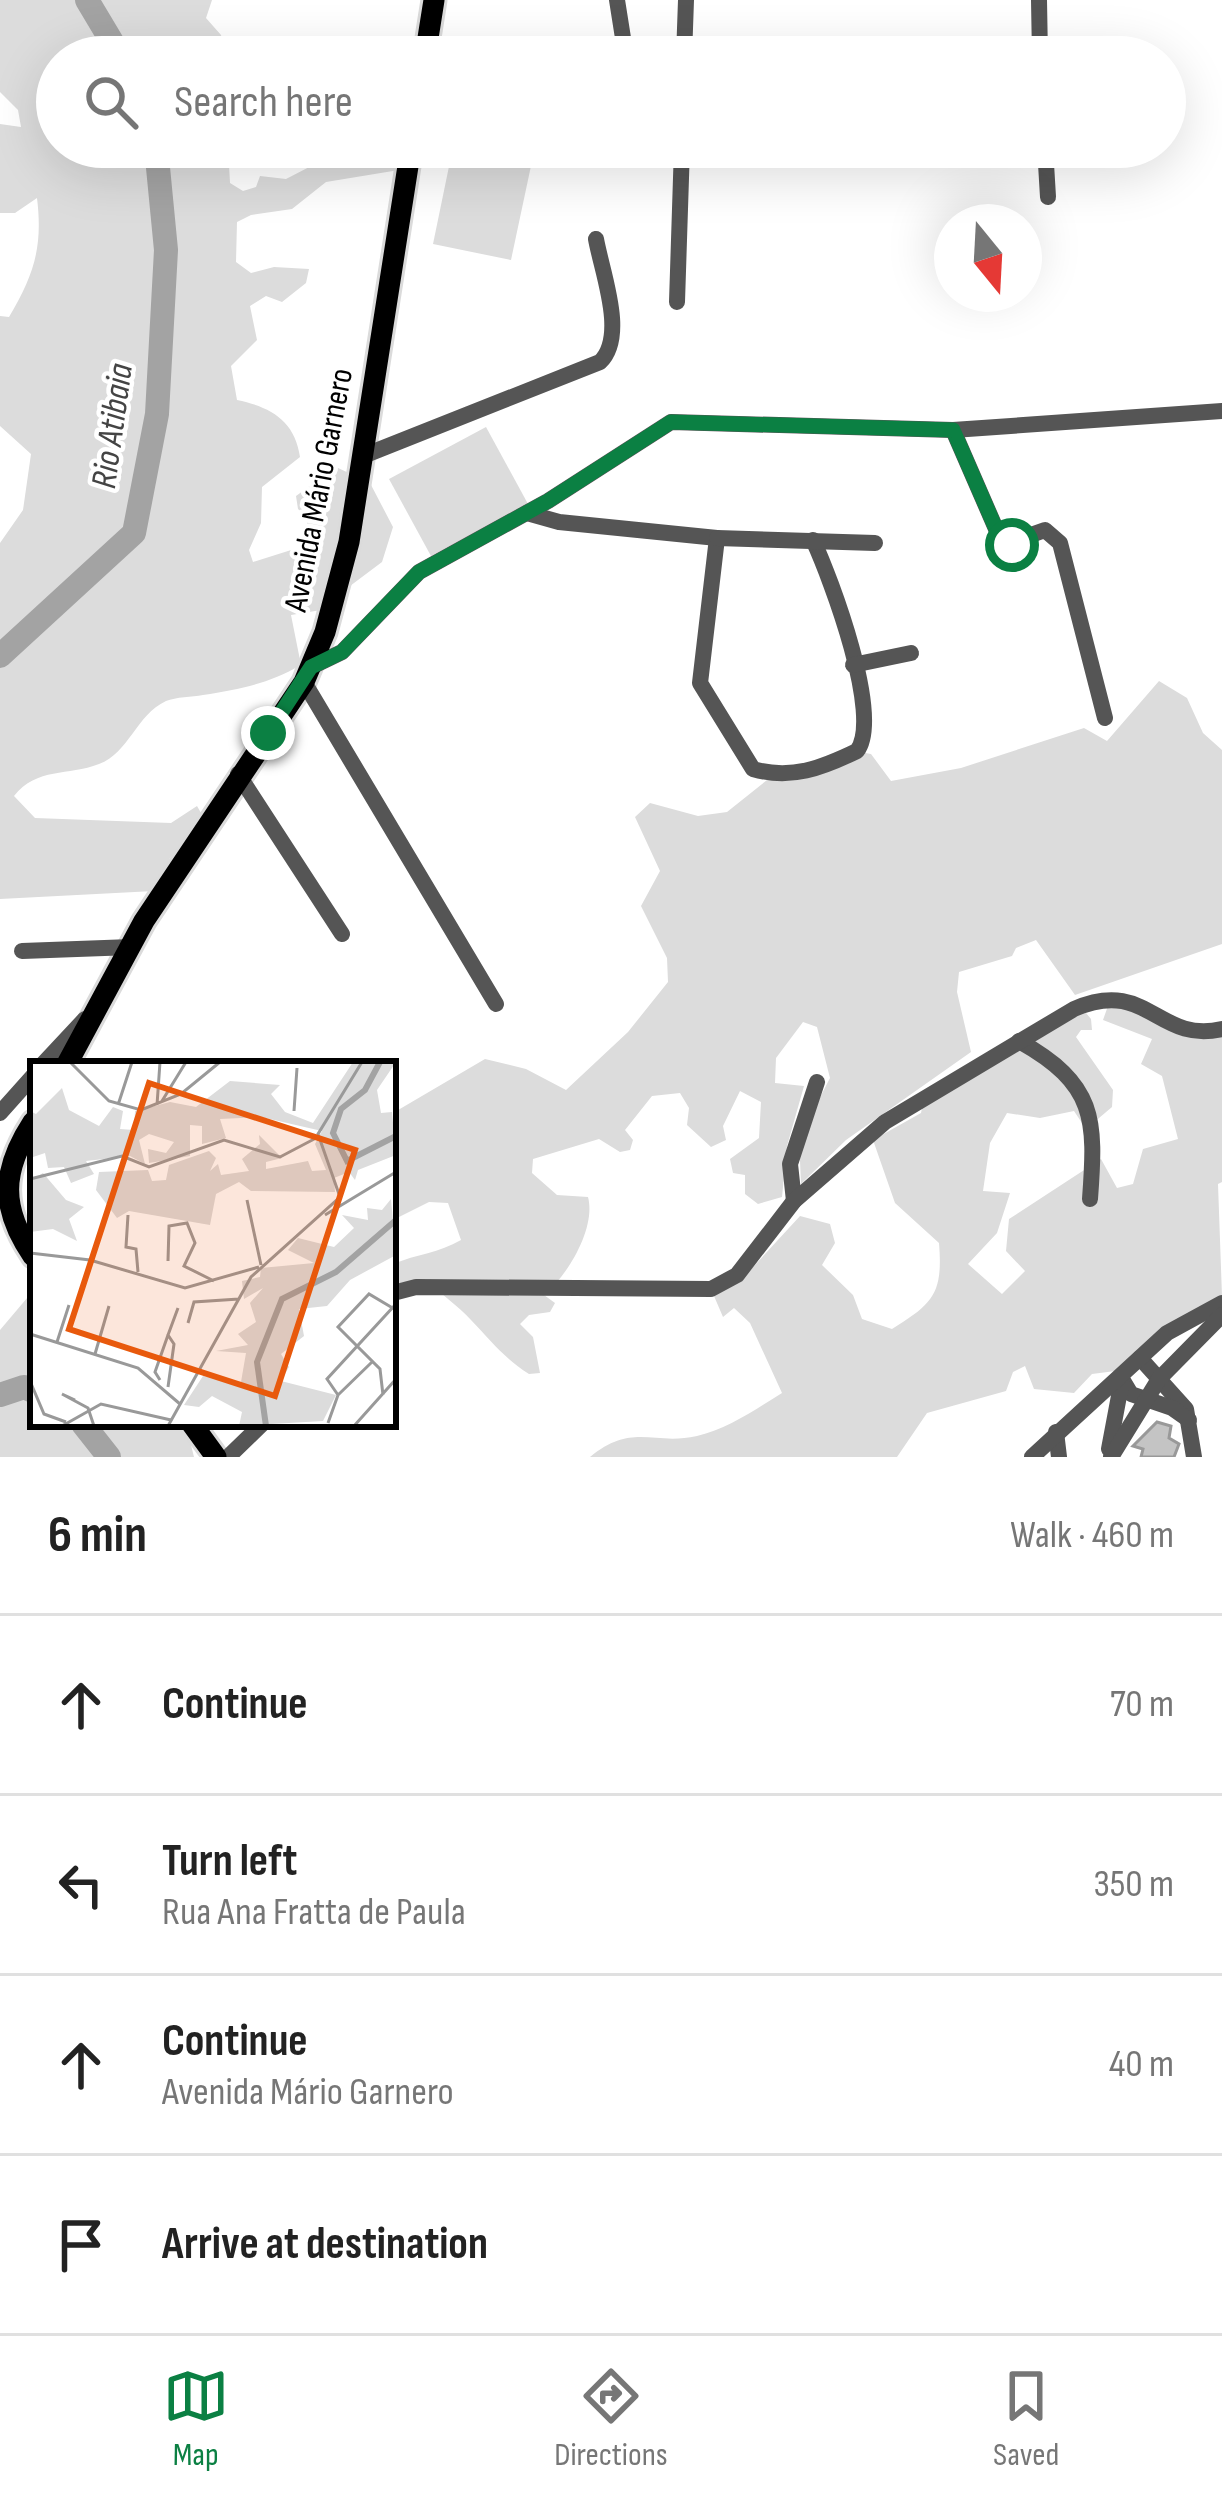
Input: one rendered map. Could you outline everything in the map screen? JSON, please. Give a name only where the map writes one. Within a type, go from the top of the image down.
[{"type":"main road","points":[[428,36],[434,0]]},
{"type":"main road","name":"Avenida Mário Garnero","points":[[69,1061],[238,774],[308,674],[336,598],[408,168]]},
{"type":"main road","points":[[30,1127],[9,1160],[2,1191],[10,1221],[30,1251]]},
{"type":"main road","points":[[194,1427],[216,1457]]},
{"type":"street","points":[[616,0],[622,36]]},
{"type":"street","points":[[685,36],[686,0]]},
{"type":"street","points":[[1040,0],[1040,36]]},
{"type":"street","points":[[677,302],[681,168]]},
{"type":"street","points":[[1046,168],[1048,197]]},
{"type":"street","points":[[363,456],[600,362],[610,352],[613,335],[596,239]]},
{"type":"street","points":[[496,1004],[308,674],[342,652],[419,572],[548,501],[671,422],[953,430],[1222,411]]},
{"type":"street","points":[[953,430],[1003,545],[1045,530],[1060,543],[1105,718]]},
{"type":"street","points":[[548,501],[577,524]]},
{"type":"street","points":[[527,513],[577,524],[717,538],[875,543]]},
{"type":"street","points":[[717,538],[700,683],[753,769],[776,776],[800,774],[857,752],[867,727],[833,584],[813,540]]},
{"type":"street","points":[[853,665],[911,653]]},
{"type":"street","points":[[238,774],[342,934]]},
{"type":"street","points":[[22,951],[132,947]]},
{"type":"street","points":[[396,1292],[416,1287],[711,1289],[737,1275],[794,1201],[903,1109],[1074,1010],[1111,996],[1196,1031],[1222,1029]]},
{"type":"street","points":[[46,1061],[103,1001]]},
{"type":"street","points":[[1019,1041],[1050,1058],[1082,1090],[1095,1129],[1090,1199]]},
{"type":"street","points":[[0,1114],[30,1079]]},
{"type":"street","points":[[794,1201],[790,1164],[817,1082]]},
{"type":"street","points":[[1032,1457],[1194,1313],[1222,1303]]},
{"type":"street","points":[[1110,1457],[1159,1379],[1222,1315]]},
{"type":"street","points":[[1139,1358],[1186,1409],[1194,1457]]},
{"type":"street","points":[[1122,1379],[1131,1394],[1172,1408],[1189,1421]]},
{"type":"street","points":[[1110,1457],[1122,1379]]},
{"type":"street","points":[[229,1457],[259,1427]]},
{"type":"street","points":[[1056,1432],[1059,1457]]},
{"type":"shaded area","points":[[0,0],[212,0],[206,18],[221,36],[36,36],[36,168],[229,168],[230,183],[243,191],[256,187],[260,176],[286,179],[307,168],[399,168],[326,182],[292,209],[237,222],[236,262],[251,273],[274,267],[309,269],[306,283],[282,302],[266,296],[250,306],[257,340],[231,366],[237,400],[260,407],[287,425],[300,457],[262,487],[261,523],[249,550],[253,562],[307,545],[307,517],[298,509],[296,496],[336,467],[370,483],[393,527],[382,562],[350,586],[327,584],[321,610],[291,615],[301,665],[253,685],[166,701],[147,715],[109,759],[43,776],[14,796],[35,818],[171,823],[197,806],[204,818],[170,858],[154,891],[0,899],[0,543],[23,510],[31,454],[0,426],[0,316],[9,317],[25,288],[39,231],[37,198],[15,213],[0,213],[0,124],[21,127],[18,110],[0,92]]},
{"type":"shaded area","points":[[449,168],[531,168],[511,260],[433,244]]},
{"type":"shaded area","points":[[486,427],[528,504],[431,556],[389,479]]},
{"type":"shaded area","points":[[1159,681],[1187,698],[1203,733],[1222,750],[1222,944],[1075,995],[1036,940],[1016,948],[1012,956],[959,972],[957,992],[971,1052],[846,1140],[801,1184],[799,1138],[830,1078],[817,1027],[803,1022],[776,1058],[775,1083],[804,1086],[787,1146],[782,1197],[758,1204],[745,1194],[745,1175],[733,1173],[730,1159],[759,1138],[761,1102],[740,1091],[723,1126],[726,1140],[711,1147],[687,1125],[689,1108],[680,1093],[652,1096],[625,1130],[633,1140],[630,1150],[620,1152],[599,1139],[533,1159],[532,1173],[557,1195],[588,1197],[589,1209],[578,1249],[544,1295],[555,1303],[550,1312],[529,1315],[520,1324],[533,1337],[540,1373],[529,1374],[512,1362],[428,1279],[396,1284],[396,1263],[461,1240],[448,1203],[429,1202],[396,1218],[396,1111],[485,1059],[526,1069],[566,1090],[628,1032],[668,982],[667,958],[641,906],[660,871],[635,817],[650,803],[698,816],[727,812],[767,780],[849,750],[871,754],[891,781],[961,768],[1084,728],[1107,741]]},
{"type":"shaded area","points":[[1109,1003],[1222,1032],[1222,1182],[1218,1184],[1222,1296],[1131,1369],[1092,1374],[1074,1393],[1034,1389],[1025,1366],[1013,1372],[1006,1391],[927,1413],[897,1457],[590,1457],[619,1440],[708,1433],[782,1393],[750,1323],[734,1308],[723,1317],[714,1296],[743,1278],[800,1216],[830,1224],[835,1243],[822,1265],[853,1295],[862,1319],[892,1329],[918,1312],[937,1285],[939,1243],[895,1203],[873,1140],[921,1113],[923,1103],[1062,1021],[1086,1013],[1091,1019],[1092,1030],[1081,1030],[1076,1037],[1113,1090],[1112,1107],[1086,1129],[1074,1111],[1040,1118],[1007,1113],[990,1143],[983,1191],[1010,1193],[997,1233],[968,1264],[1002,1294],[1025,1271],[1006,1251],[1009,1219],[1101,1159],[1117,1188],[1133,1184],[1143,1149],[1178,1139],[1162,1076],[1141,1064],[1152,1039],[1103,1020]]},
{"type":"shaded area","points":[[30,1295],[30,1427],[219,1427],[190,1441],[194,1457],[0,1457],[0,1330]]},
{"type":"building","points":[[1157,1422],[1171,1426],[1169,1438],[1179,1444],[1174,1457],[1141,1457],[1143,1449],[1133,1446]]},
{"type":"waterway","name":"Rio Atibaia","points":[[87,0],[108,36]]},
{"type":"waterway","name":"Rio Atibaia","points":[[0,656],[134,533],[157,414],[166,250],[158,168]]},
{"type":"waterway","name":"Rio Atibaia","points":[[0,1395],[24,1387],[30,1390]]},
{"type":"waterway","name":"Rio Atibaia","points":[[85,1427],[109,1457]]},
{"type":"route","points":[[268,733],[311,667],[342,652],[419,572],[548,501],[671,422],[953,430],[988,520],[1003,545],[1012,545]]}]
